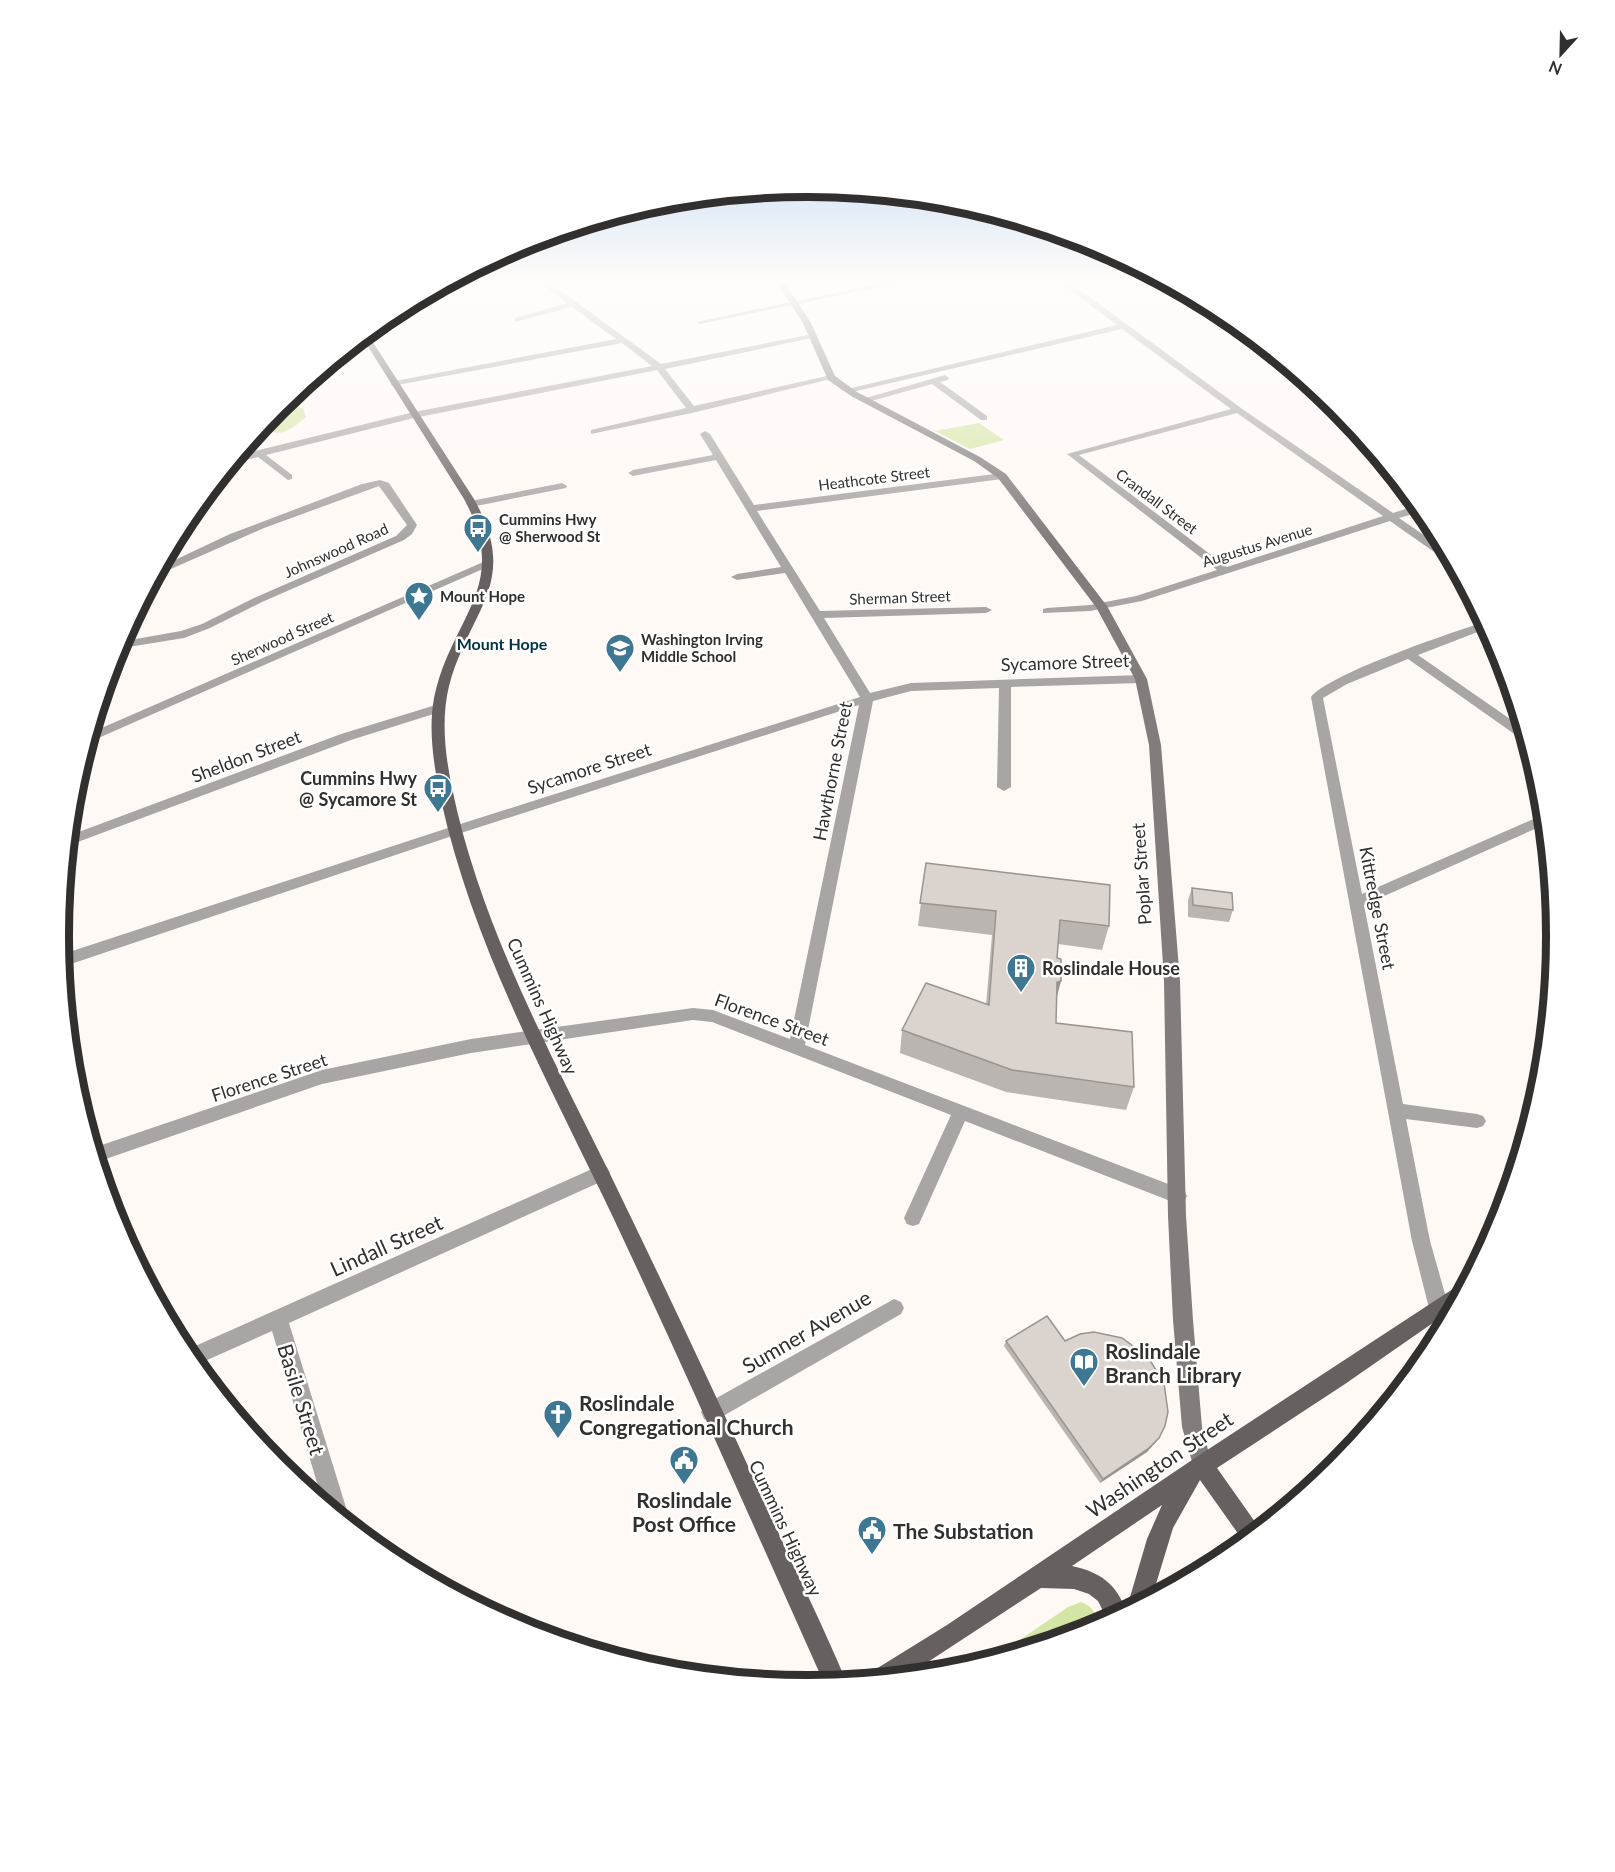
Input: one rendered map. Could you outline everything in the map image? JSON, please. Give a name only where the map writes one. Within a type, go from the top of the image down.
[{"type":"main road","name":"Cummins Highway","points":[[384,366],[471,504],[484,532],[488,573],[480,603],[462,635],[447,674],[439,708],[441,763],[456,830],[495,949],[535,1038],[686,1353],[831,1674]]},
{"type":"main road","name":"Washington Street","points":[[897,1669],[955,1633],[1449,1301]]},
{"type":"main road","points":[[1142,1594],[1159,1531],[1178,1495],[1202,1465],[1248,1529]]},
{"type":"main road","points":[[1036,1577],[1070,1576],[1096,1585],[1111,1600],[1114,1607]]},
{"type":"street","points":[[395,384],[486,366]]},
{"type":"street","points":[[250,452],[414,415],[662,366]]},
{"type":"street","points":[[594,432],[831,378],[826,366]]},
{"type":"street","points":[[848,390],[950,366]]},
{"type":"street","points":[[864,400],[994,366]]},
{"type":"street","points":[[1179,366],[1436,549]]},
{"type":"street","points":[[659,367],[693,410]]},
{"type":"street","name":"Poplar Street","points":[[831,378],[864,400],[977,459],[1002,476],[1101,606],[1141,679],[1155,744],[1172,979],[1182,1299],[1192,1427],[1202,1465]]},
{"type":"street","points":[[933,381],[984,418]]},
{"type":"street","name":"Crandall Street","points":[[1224,570],[1072,454],[1238,410]]},
{"type":"street","name":"Hawthorne Street","points":[[705,434],[867,698],[796,1048]]},
{"type":"street","points":[[250,452],[288,477]]},
{"type":"street","points":[[633,472],[718,457]]},
{"type":"street","name":"Heathcote Street","points":[[750,509],[1002,476]]},
{"type":"street","name":"Johnswood Road","points":[[130,642],[184,634],[207,626],[258,600],[400,538],[408,532],[412,525],[385,485],[380,483],[273,519],[168,567]]},
{"type":"street","points":[[471,504],[562,486]]},
{"type":"street","name":"Augustus Avenue","points":[[1101,606],[1138,599],[1411,511]]},
{"type":"street","name":"Sherwood Street","points":[[97,735],[488,563]]},
{"type":"street","points":[[737,577],[787,569]]},
{"type":"street","points":[[1047,611],[1101,606]]},
{"type":"street","name":"Sherman Street","points":[[815,615],[986,610]]},
{"type":"street","name":"Kittredge Street","points":[[1439,1308],[1421,1241],[1317,697],[1320,692],[1409,654],[1479,628]]},
{"type":"street","points":[[1409,654],[1516,729]]},
{"type":"street","name":"Sycamore Street","points":[[70,957],[867,698],[911,687],[1141,679]]},
{"type":"street","points":[[1004,787],[1005,683]]},
{"type":"street","name":"Sheldon Street","points":[[75,838],[346,737],[439,708]]},
{"type":"street","points":[[1355,903],[1537,822]]},
{"type":"street","name":"Florence Street","points":[[102,1153],[322,1077],[471,1046],[693,1014],[712,1016],[1178,1196]]},
{"type":"street","points":[[1396,1110],[1477,1121]]},
{"type":"street","points":[[913,1218],[961,1111]]},
{"type":"street","name":"Lindall Street","points":[[199,1354],[601,1173]]},
{"type":"street","name":"Sumner Avenue","points":[[711,1412],[894,1308]]},
{"type":"street","name":"Basile Street","points":[[278,1319],[333,1501]]},
{"type":"green space","points":[[297,403],[299,408],[303,408],[306,417],[285,431],[270,430]]},
{"type":"green space","points":[[979,423],[1004,440],[970,449],[935,431]]},
{"type":"green space","points":[[1081,1602],[1088,1606],[1095,1616],[1013,1645],[1068,1607]]},
{"type":"building","name":"Roslindale House","points":[[926,863],[1110,885],[1109,926],[1060,920],[1057,958],[1061,959],[1061,981],[1057,982],[1056,1023],[1132,1032],[1134,1087],[1012,1070],[902,1030],[926,983],[989,1005],[996,911],[920,903]]},
{"type":"building","points":[[1192,888],[1232,893],[1233,910],[1193,905]]},
{"type":"building","points":[[1047,1316],[1065,1341],[1080,1334],[1094,1332],[1122,1338],[1148,1357],[1164,1383],[1168,1412],[1159,1438],[1149,1448],[1103,1479],[1006,1341]]},
{"type":"place","name":"Cummins Hwy @ Sherwood St","points":[[478,554]]},
{"type":"place","name":"Mount Hope","points":[[419,622]]},
{"type":"place","name":"Washington Irving Middle School","points":[[620,674]]},
{"type":"place","name":"Cummins Hwy @ Sycamore St","points":[[438,814]]},
{"type":"place","name":"Roslindale House","points":[[1021,994]]},
{"type":"place","name":"Roslindale Branch Library","points":[[1084,1388]]},
{"type":"place","name":"Roslindale Congregational Church","points":[[558,1440]]},
{"type":"place","name":"Roslindale Post Office","points":[[684,1486]]},
{"type":"place","name":"The Substation","points":[[872,1556]]},
{"type":"district","name":"Mount Hope","points":[[502,643]]}]
